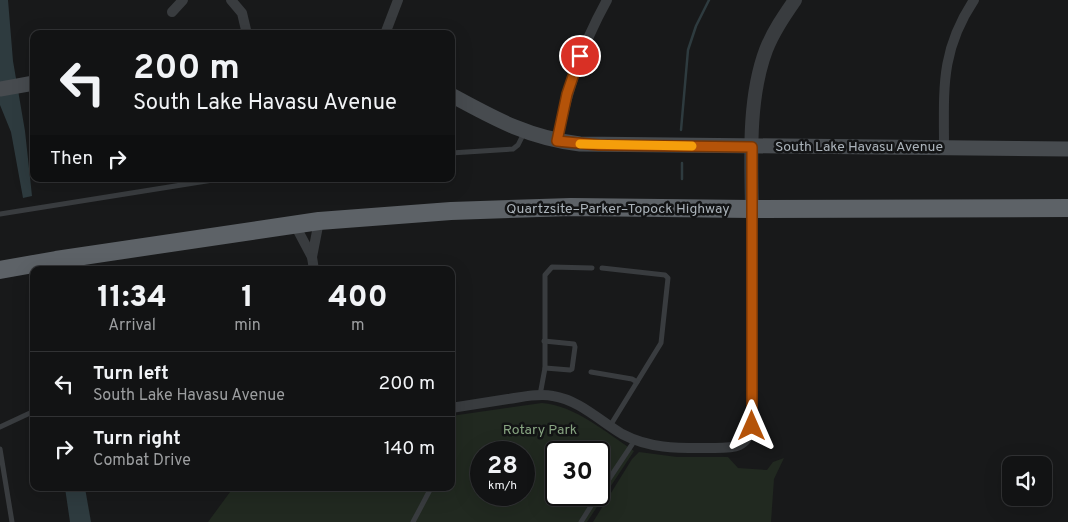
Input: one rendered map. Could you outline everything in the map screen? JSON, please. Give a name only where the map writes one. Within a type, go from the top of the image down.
[{"type":"highway","name":"Quartzsite–Parker–Topock Highway","points":[[294,225],[319,221],[451,211],[571,207],[752,209],[1068,208]]},
{"type":"highway","points":[[0,270],[294,225]]},
{"type":"main road","points":[[0,89],[28,84]]},
{"type":"main road","name":"South Lake Havasu Avenue","points":[[455,97],[524,132],[557,141],[599,145],[1068,148]]},
{"type":"street","points":[[172,12],[183,0]]},
{"type":"street","points":[[232,0],[242,13],[246,30]]},
{"type":"street","points":[[387,30],[398,0]]},
{"type":"street","points":[[557,141],[567,94],[575,69],[584,44],[607,0]]},
{"type":"street","points":[[455,407],[540,395],[553,396],[569,400],[610,426],[635,439],[650,444],[669,448],[731,448],[738,446],[746,440],[752,426],[752,147],[756,91],[762,63],[772,37],[794,0]]},
{"type":"street","points":[[944,148],[946,66],[957,30],[974,0]]},
{"type":"street","points":[[313,266],[312,257],[319,221]]},
{"type":"street","points":[[294,225],[312,257]]},
{"type":"lane","points":[[455,153],[512,149],[518,145],[524,132]]},
{"type":"lane","points":[[0,214],[200,182]]},
{"type":"lane","points":[[540,395],[545,368],[545,275],[552,267],[592,268]]},
{"type":"lane","points":[[602,268],[666,275],[668,278],[661,342],[610,426]]},
{"type":"lane","points":[[544,341],[574,344],[575,347],[572,369],[545,368]]},
{"type":"lane","points":[[591,372],[632,379],[637,382]]},
{"type":"lane","points":[[0,427],[30,413]]},
{"type":"lane","points":[[610,478],[635,439]]},
{"type":"lane","points":[[0,448],[12,522]]},
{"type":"lane","points":[[413,522],[429,491]]},
{"type":"lane","points":[[0,500],[8,499]]},
{"type":"lane","points":[[581,522],[592,506]]},
{"type":"green space","name":"Rotary Park","points":[[542,403],[554,405],[578,414],[634,451],[610,487],[610,441],[545,441],[545,506],[598,506],[587,522],[208,522],[231,491],[455,491],[455,415]]},
{"type":"green space","points":[[639,452],[677,457],[728,457],[738,468],[767,470],[773,462],[784,458],[774,479],[771,522],[593,522],[603,506],[610,506],[610,495],[632,459]]},
{"type":"shaded area","points":[[0,0],[8,0],[13,61],[25,131],[32,196],[23,198],[11,132],[0,105]]},
{"type":"shaded area","points":[[65,491],[86,491],[91,522],[70,522]]},
{"type":"waterway","points":[[681,130],[688,50],[696,26],[709,0]]},
{"type":"waterway","points":[[682,163],[682,179]]},
{"type":"slow traffic","points":[[580,144],[692,146]]},
{"type":"route","points":[[580,56],[567,94],[557,141],[599,145],[752,147],[752,426]]}]
